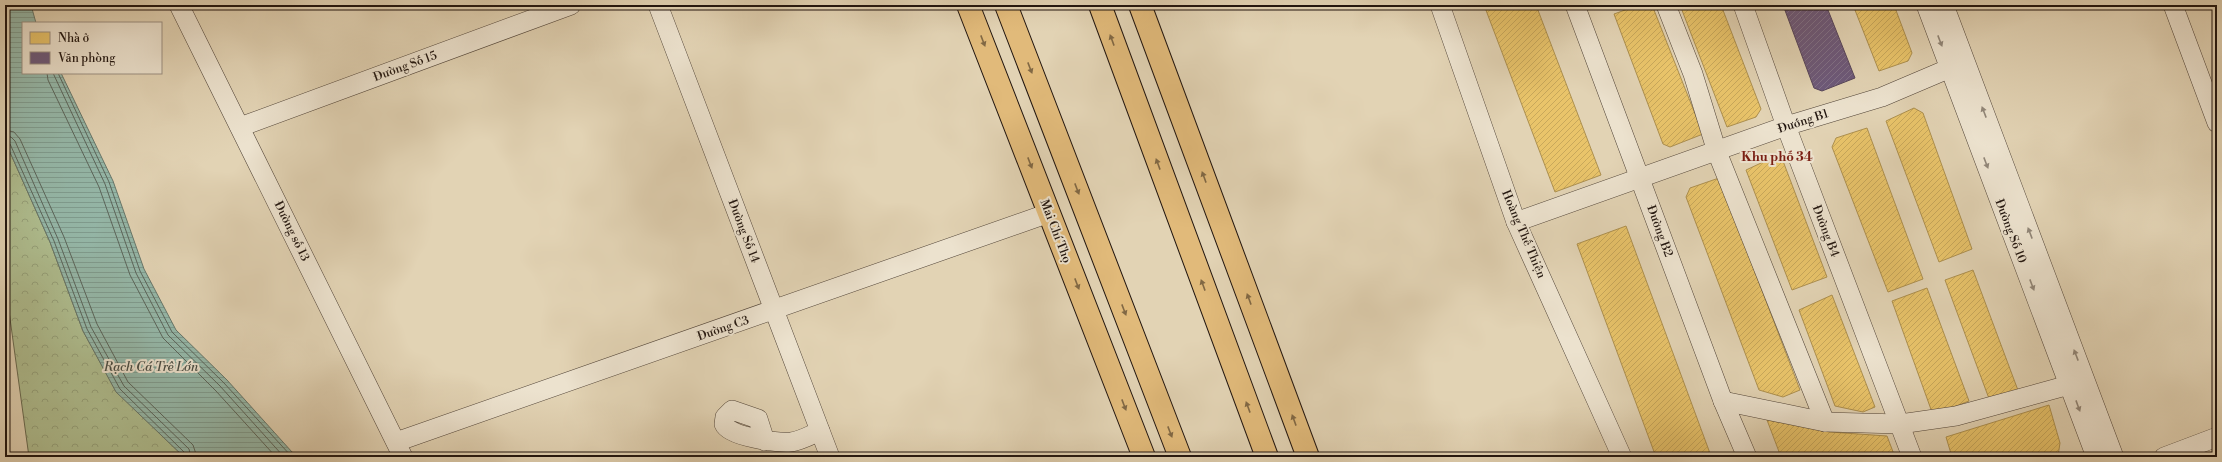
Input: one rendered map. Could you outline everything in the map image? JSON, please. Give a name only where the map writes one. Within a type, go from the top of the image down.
[{"type":"main road","name":"Mai Chí Thọ","points":[[968,5],[1144,457]]},
{"type":"main road","points":[[1006,5],[1180,457]]},
{"type":"main road","points":[[1100,5],[1267,457]]},
{"type":"main road","points":[[1140,5],[1308,457]]},
{"type":"street","name":"Đường số 13","points":[[179,5],[400,450]]},
{"type":"street","name":"Đường Số 15","points":[[240,127],[571,5]]},
{"type":"street","name":"Đường Số 14","points":[[658,5],[830,457]]},
{"type":"street","name":"Hoàng Thế Thiện","points":[[1440,5],[1516,222],[1622,457]]},
{"type":"street","name":"Đường B2","points":[[1575,5],[1723,400],[1746,457]]},
{"type":"street","points":[[1666,5],[1693,74],[1718,152],[1824,422]]},
{"type":"street","name":"Đường B4","points":[[1743,5],[1786,126],[1912,457]]},
{"type":"street","name":"Đường Số 10","points":[[1926,5],[1957,65],[2114,457]]},
{"type":"street","name":"Đường Số 10","points":[[1944,5],[1957,65],[2096,457]]},
{"type":"street","points":[[2173,5],[2217,123]]},
{"type":"street","name":"Đướng B1","points":[[1516,222],[1718,152],[1786,126],[1882,97],[1957,65]]},
{"type":"street","name":"Đường C3","points":[[400,450],[774,310],[1049,213]]},
{"type":"street","points":[[1723,400],[1824,422],[1900,424],[1964,414],[2070,385]]},
{"type":"street","points":[[766,441],[795,450],[820,431]]},
{"type":"street","points":[[2164,457],[2217,437]]},
{"type":"green space","points":[[5,141],[50,242],[83,331],[116,391],[184,457],[29,457],[5,282]]},
{"type":"water","name":"Rạch Cá Trê Lớn","points":[[5,5],[31,5],[36,22],[22,22],[22,74],[61,74],[113,181],[144,269],[176,330],[227,380],[292,452],[299,457],[184,457],[116,392],[83,331],[50,242],[5,141]]},
{"type":"building: Nhà ở","points":[[1484,5],[1536,5],[1601,175],[1555,192]]},
{"type":"building: Nhà ở","points":[[1639,5],[1652,5],[1703,134],[1670,147],[1663,144],[1614,14]]},
{"type":"building: Nhà ở","points":[[1680,5],[1721,5],[1761,109],[1756,117],[1727,127]]},
{"type":"building: Nhà ở","points":[[1853,5],[1894,5],[1912,53],[1908,61],[1879,71]]},
{"type":"building: Nhà ở","points":[[1914,108],[1923,113],[1972,249],[1939,262],[1886,121]]},
{"type":"building: Nhà ở","points":[[1867,128],[1923,279],[1888,292],[1832,147],[1836,138]]},
{"type":"building: Nhà ở","points":[[1774,157],[1783,161],[1827,277],[1792,290],[1746,170]]},
{"type":"building: Nhà ở","points":[[1719,178],[1800,390],[1783,397],[1759,390],[1686,197],[1690,188]]},
{"type":"building: Nhà ở","points":[[1626,226],[1711,456],[1709,457],[1680,457],[1678,452],[1666,457],[1656,457],[1577,244]]},
{"type":"building: Nhà ở","points":[[1973,270],[2019,393],[1991,404],[1945,280]]},
{"type":"building: Nhà ở","points":[[1927,288],[1969,401],[1933,415],[1892,301]]},
{"type":"building: Nhà ở","points":[[1832,295],[1875,407],[1863,412],[1835,406],[1799,310]]},
{"type":"building: Nhà ở","points":[[2049,405],[2060,443],[2058,456],[1952,457],[1946,437]]},
{"type":"building: Nhà ở","points":[[1767,420],[1830,432],[1887,436],[1895,457],[1781,457]]},
{"type":"building: Văn phòng","points":[[1783,5],[1826,5],[1855,78],[1822,91],[1814,88]]},
{"type":"district","name":"Khu phố 34","points":[[1777,156]]}]
